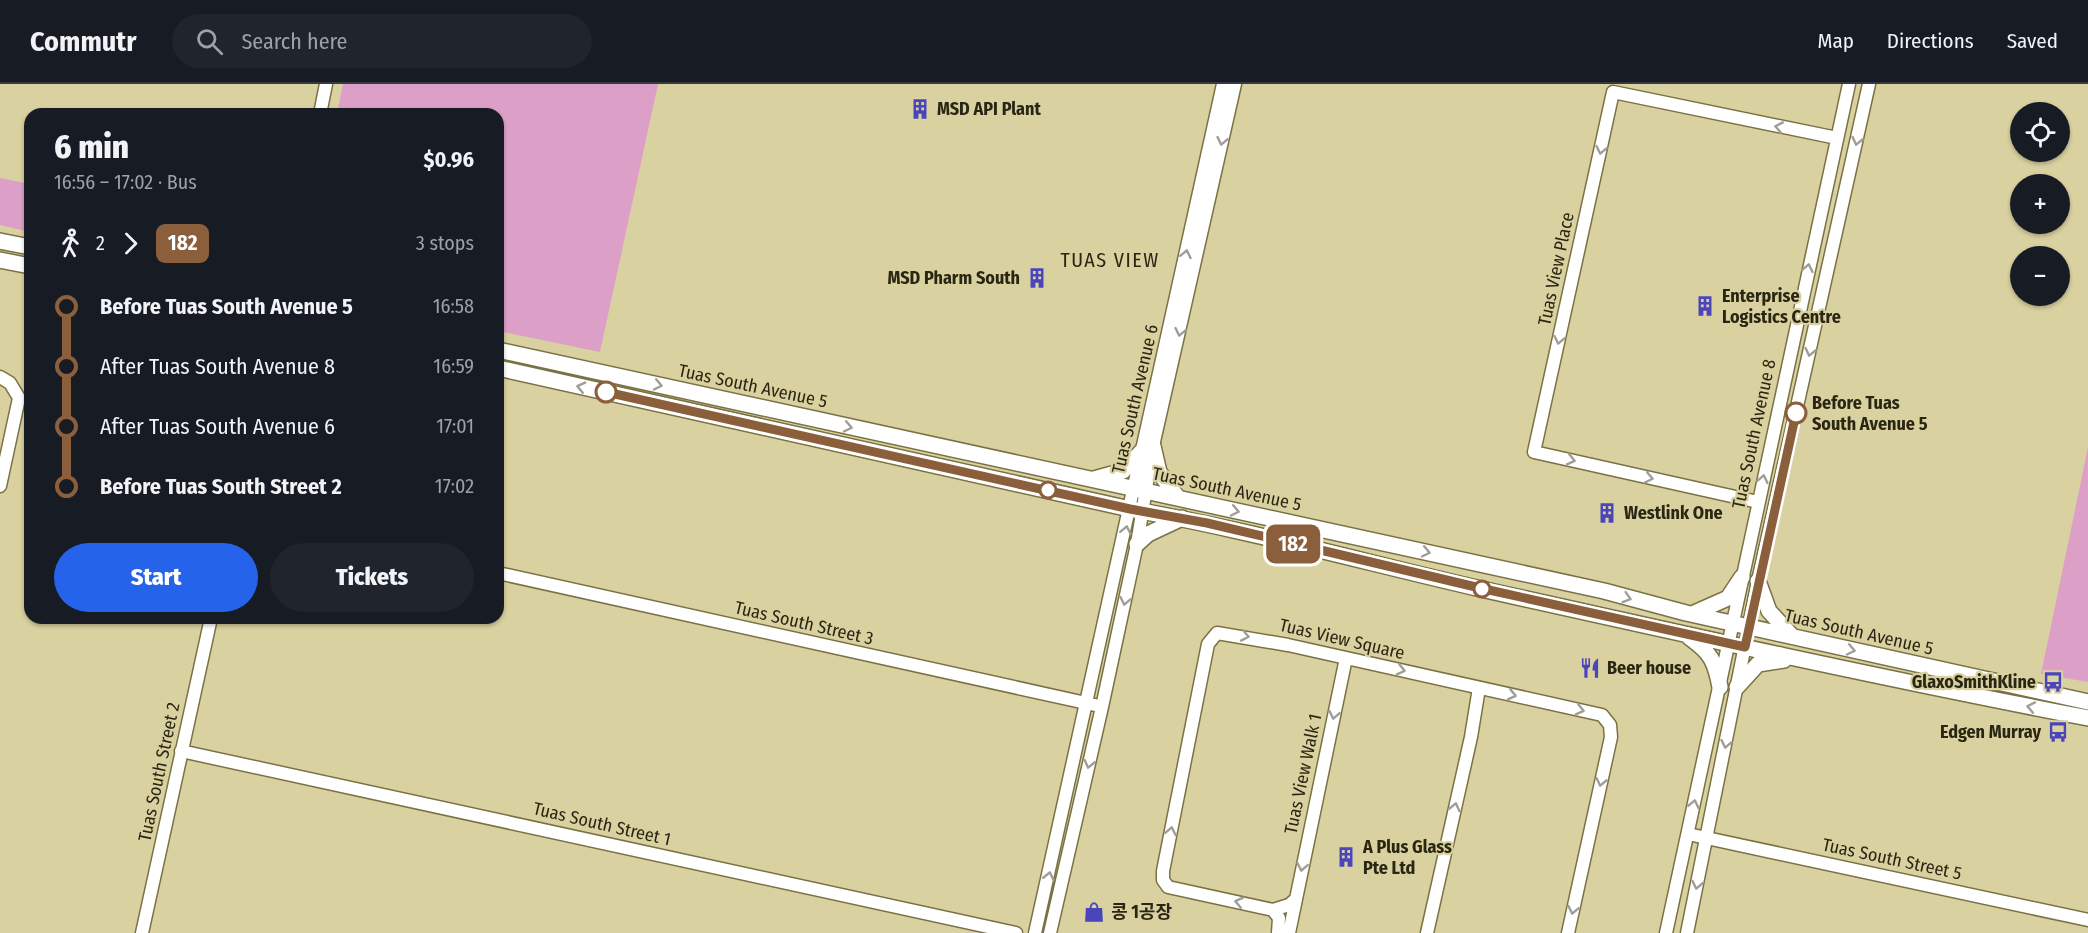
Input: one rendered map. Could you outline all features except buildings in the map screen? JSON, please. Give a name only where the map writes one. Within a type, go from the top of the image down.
[{"type":"main road","points":[[0,241],[24,246]]},
{"type":"main road","points":[[0,260],[24,266]]},
{"type":"main road","name":"Tuas South Avenue 5","points":[[504,352],[1604,591],[1692,615],[2088,702]]},
{"type":"main road","name":"Tuas South Avenue 5","points":[[504,369],[1136,510],[1182,518],[1798,659],[2088,718]]},
{"type":"main road","points":[[1088,480],[1123,471],[1148,449],[1159,472],[1178,498]]},
{"type":"main road","points":[[1137,544],[1148,534],[1182,518]]},
{"type":"main road","points":[[1692,615],[1728,598],[1742,578]]},
{"type":"main road","points":[[1758,581],[1769,611],[1793,638]]},
{"type":"main road","points":[[1686,634],[1710,653],[1717,669],[1720,687]]},
{"type":"main road","points":[[1737,687],[1758,664],[1798,659]]},
{"type":"street","points":[[321,108],[326,84]]},
{"type":"street","name":"Tuas South Avenue 6","points":[[1035,933],[1136,510],[1223,84]]},
{"type":"street","name":"Tuas South Avenue 6","points":[[1148,449],[1235,84]]},
{"type":"street","name":"Tuas South Avenue 8","points":[[1687,933],[1737,687],[1738,645],[1733,624],[1849,84]]},
{"type":"street","name":"Tuas South Avenue 8","points":[[1666,933],[1720,687],[1738,645],[1749,628],[1869,84]]},
{"type":"street","name":"Tuas View Place","points":[[1758,502],[1534,452],[1613,92],[1837,138]]},
{"type":"street","points":[[0,377],[10,383],[19,398],[0,486]]},
{"type":"street","name":"Tuas South Avenue 6","points":[[1050,933],[1137,544],[1136,510]]},
{"type":"street","name":"Tuas South Street 3","points":[[504,574],[1102,707]]},
{"type":"street","name":"Tuas South Street 2","points":[[142,933],[210,624]]},
{"type":"street","name":"Tuas View Square","points":[[1273,910],[1168,887],[1163,880],[1162,871],[1208,644],[1212,635],[1223,632],[1602,716],[1610,725],[1611,737],[1568,933]]},
{"type":"street","name":"Tuas View Walk 1","points":[[1289,933],[1346,658]]},
{"type":"street","points":[[1429,931],[1471,737],[1479,688]]},
{"type":"street","name":"Tuas South Street 1","points":[[181,751],[1016,933]]},
{"type":"street","name":"Tuas South Street 5","points":[[1688,834],[2088,920]]},
{"type":"street","points":[[1278,933],[1279,918],[1273,910],[1288,905],[1296,899]]},
{"type":"shaded area","points":[[343,84],[658,84],[600,352],[504,332],[504,108],[338,108]]},
{"type":"shaded area","points":[[0,178],[24,183],[24,231],[0,225]]},
{"type":"shaded area","points":[[2088,447],[2088,682],[2041,674]]},
{"type":"bus line","name":"182","points":[[606,392],[1130,509],[1207,523],[1305,548],[1745,647],[1796,413]]},
{"type":"place","name":"MSD API Plant","points":[[920,109]]},
{"type":"place","name":"MSD Pharm South","points":[[1037,278]]},
{"type":"place","name":"Enterprise Logistics Centre","points":[[1705,306]]},
{"type":"place","name":"Before Tuas South Avenue 5","points":[[1796,413]]},
{"type":"place","name":"Westlink One","points":[[1607,513]]},
{"type":"place","name":"Beer house","points":[[1590,668]]},
{"type":"place","name":"GlaxoSmithKline","points":[[2053,682]]},
{"type":"place","name":"Edgen Murray","points":[[2058,732]]},
{"type":"place","name":"A Plus Glass Pte Ltd","points":[[1346,857]]},
{"type":"place","name":"콩 1공장","points":[[1094,912]]},
{"type":"district","name":"TUAS VIEW","points":[[1110,260]]}]
